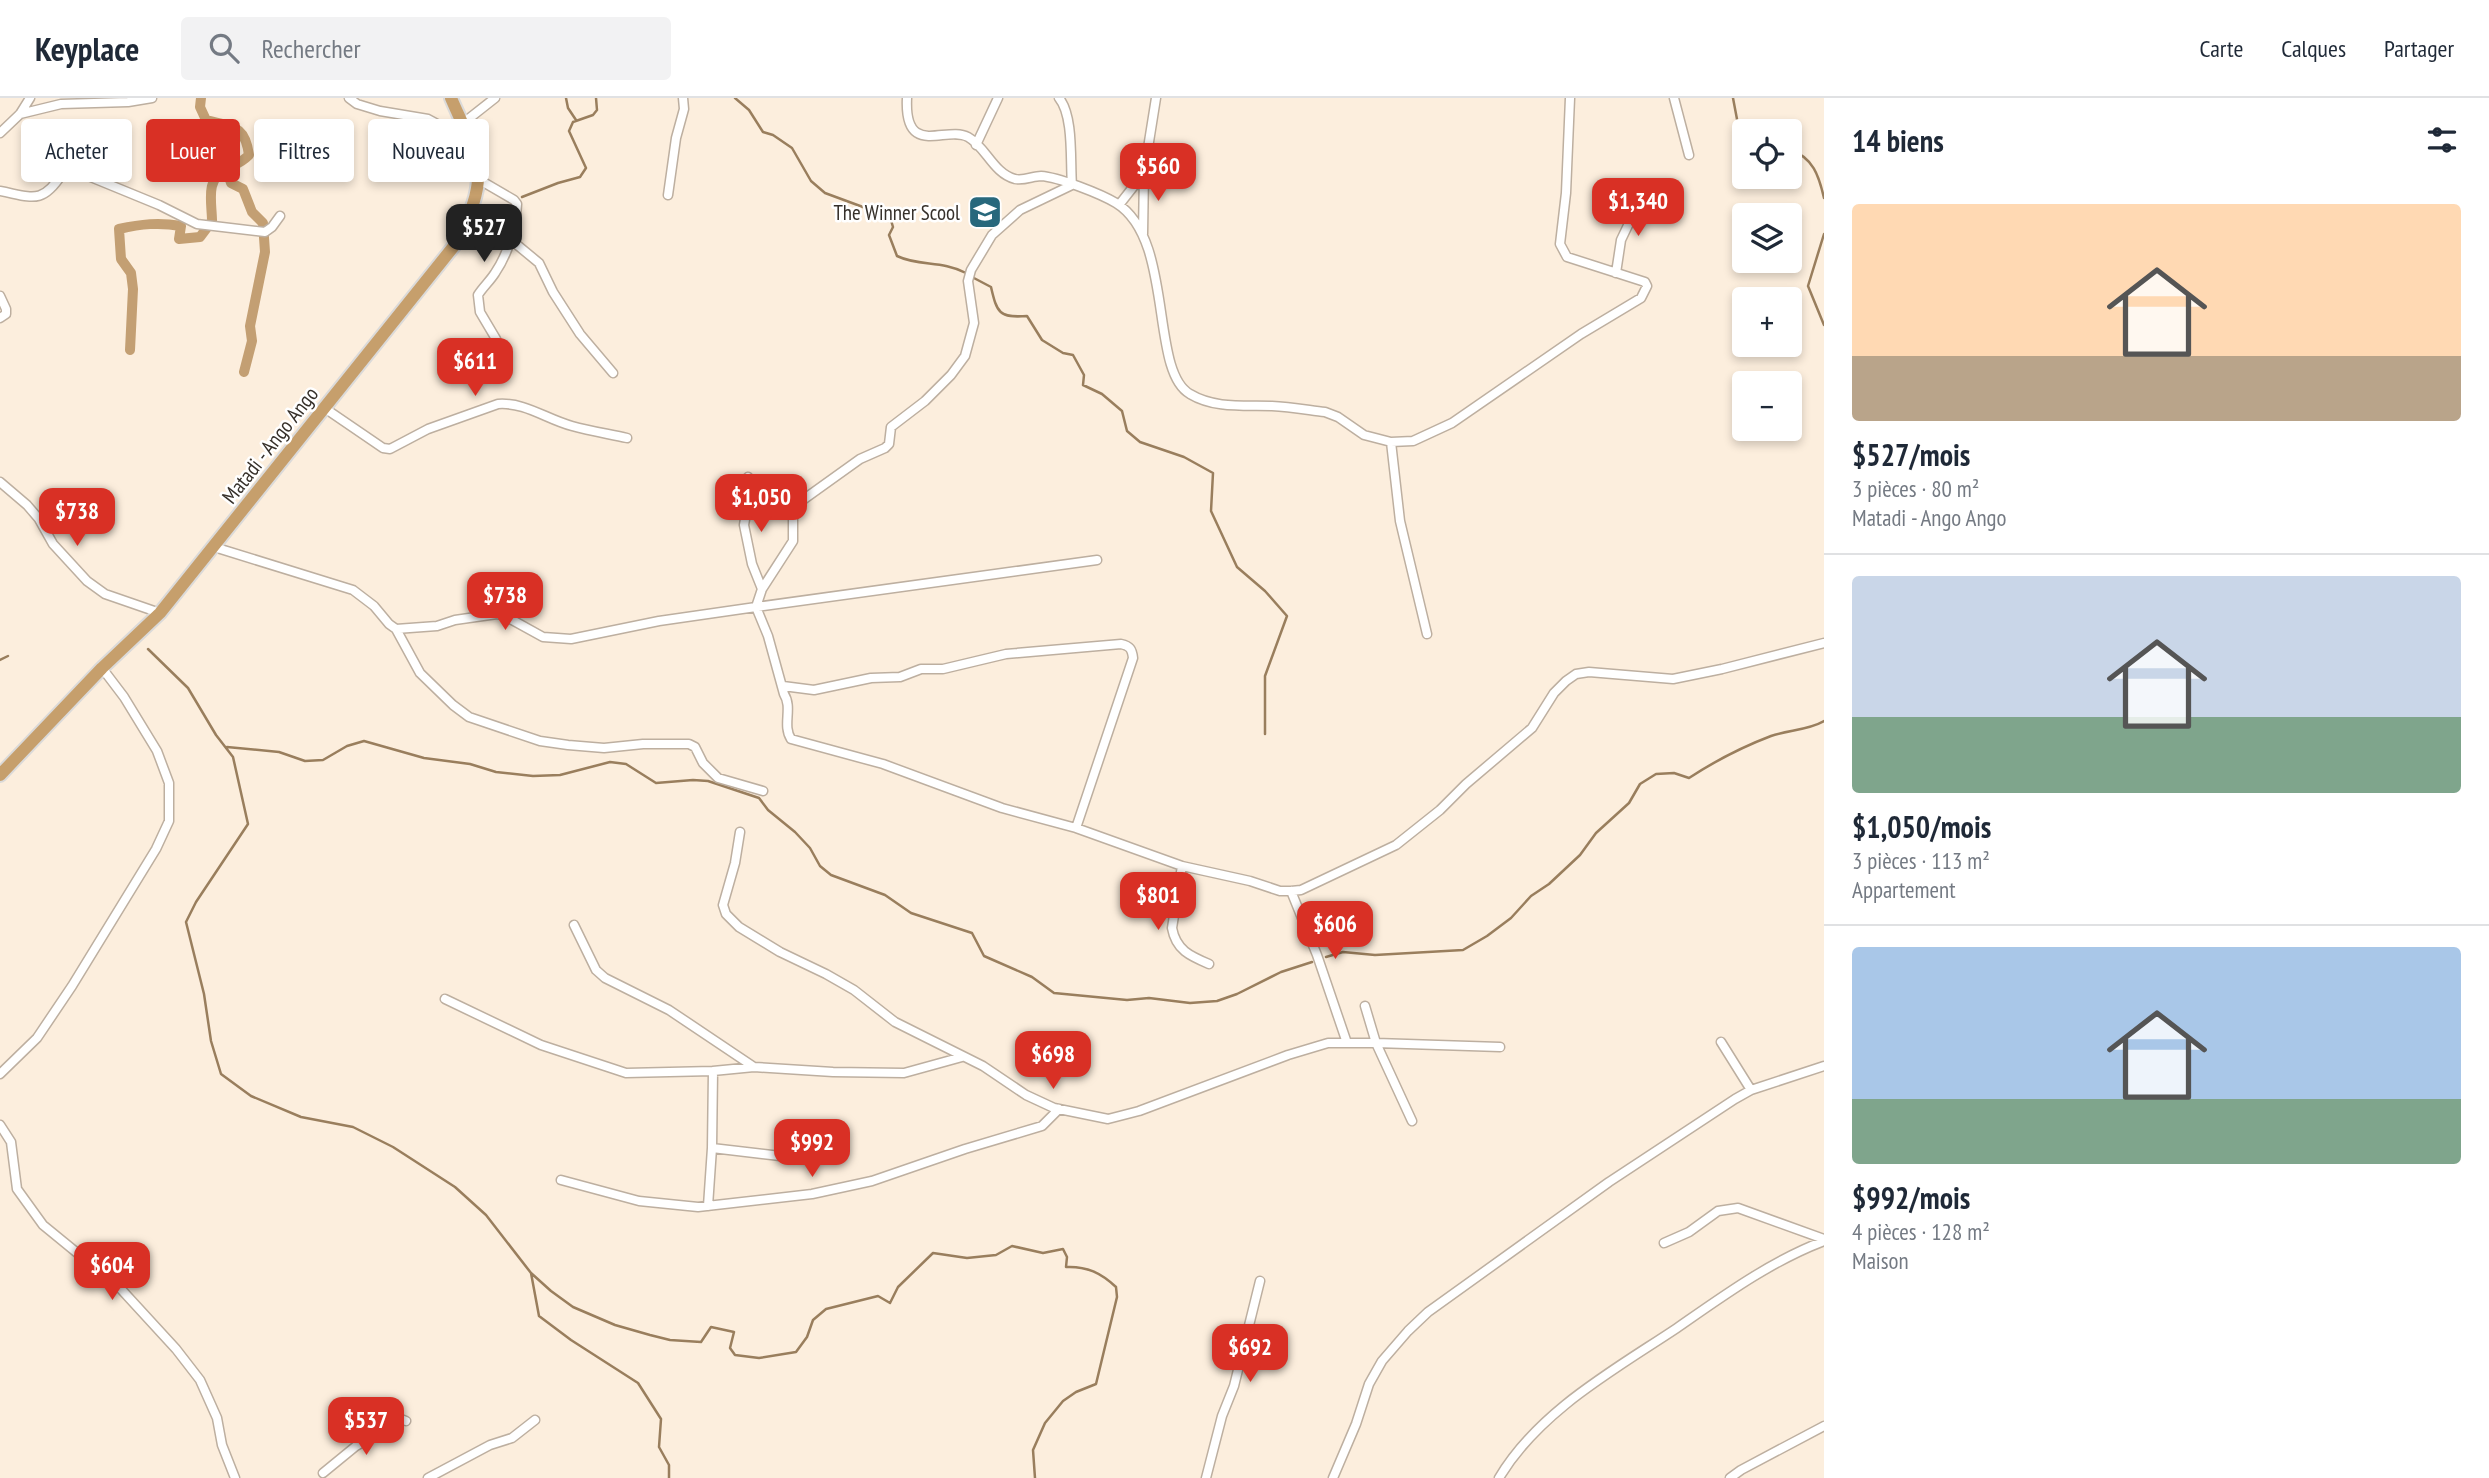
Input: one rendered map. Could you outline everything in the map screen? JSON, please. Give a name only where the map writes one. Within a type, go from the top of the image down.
[{"type":"highway","name":"Matadi - Ango Ango","points":[[451,98],[460,119]]},
{"type":"highway","name":"Matadi - Ango Ango","points":[[0,775],[160,613],[214,547],[458,241],[470,211],[477,182]]},
{"type":"street","points":[[0,132],[20,114],[30,98]]},
{"type":"street","points":[[20,114],[61,104],[128,102],[152,98]]},
{"type":"street","points":[[349,98],[357,104],[380,111],[428,119]]},
{"type":"street","points":[[468,119],[495,98]]},
{"type":"street","points":[[668,195],[676,138],[684,109],[683,98]]},
{"type":"street","points":[[907,98],[911,124],[921,135],[928,138],[963,135],[971,138],[1005,174],[1016,179],[1050,177],[1103,196],[1132,215],[1143,234]]},
{"type":"street","points":[[976,145],[998,98]]},
{"type":"street","points":[[1059,98],[1065,107],[1069,129],[1072,185]]},
{"type":"street","points":[[1156,98],[1143,173],[1143,234],[1159,294],[1166,345],[1179,383],[1187,393],[1211,403],[1325,412],[1338,416],[1364,435],[1391,442],[1413,441],[1452,423],[1581,334],[1641,298],[1646,292],[1647,286],[1644,282],[1567,257],[1560,244],[1566,193],[1570,98]]},
{"type":"street","points":[[1674,98],[1689,155]]},
{"type":"street","points":[[0,191],[29,197],[46,194],[62,173],[76,171],[197,223],[265,232],[280,216]]},
{"type":"street","points":[[1119,205],[1143,173]]},
{"type":"street","points":[[485,182],[514,200],[516,212],[510,239],[498,268],[478,295],[480,312],[496,339]]},
{"type":"street","points":[[1072,185],[1020,210],[992,235],[971,270],[968,281],[974,323],[965,356],[951,375],[925,401],[891,427],[889,444],[885,448],[860,459],[793,507],[793,541],[762,589],[756,607],[789,702],[787,727],[791,739],[883,764],[1002,808],[1076,828],[1182,866],[1250,881],[1280,891],[1291,891],[1301,890],[1396,845],[1440,810],[1466,784],[1532,728],[1554,694],[1576,674],[1589,671],[1672,678],[1722,669],[1824,643]]},
{"type":"street","points":[[1616,273],[1621,240],[1641,198]]},
{"type":"street","points":[[510,239],[539,263],[553,292],[580,334],[612,373]]},
{"type":"street","points":[[0,296],[6,314],[0,318]]},
{"type":"street","points":[[323,407],[383,448],[390,449],[428,429],[498,404],[509,403],[571,426],[627,438]]},
{"type":"street","points":[[1391,442],[1400,522],[1427,634]]},
{"type":"street","points":[[748,477],[743,485],[749,506],[744,525],[751,564],[762,589]]},
{"type":"street","points":[[0,482],[27,505],[39,519],[53,544],[87,581],[105,594],[160,613]]},
{"type":"street","points":[[214,547],[353,590],[374,606],[388,624],[396,629],[420,673],[469,717],[540,741],[568,746],[604,748],[643,744],[689,744],[695,747],[703,763],[718,778],[763,791]]},
{"type":"street","points":[[396,629],[438,626],[455,620],[498,614],[543,637],[571,639],[659,621],[1097,560]]},
{"type":"street","points":[[783,686],[814,690],[871,678],[900,677],[921,670],[943,669],[1006,654],[1121,644],[1128,646],[1132,650],[1133,658],[1076,828]]},
{"type":"street","points":[[0,1074],[37,1038],[72,986],[156,849],[169,821],[169,783],[157,751],[103,668]]},
{"type":"street","points":[[740,832],[736,863],[723,905],[726,914],[739,927],[853,990],[895,1022],[983,1066],[1027,1095],[1059,1109],[1108,1119],[1139,1111],[1288,1055],[1328,1043],[1500,1047]]},
{"type":"street","points":[[1182,866],[1172,928],[1174,937],[1187,955],[1209,964]]},
{"type":"street","points":[[1291,891],[1317,955],[1347,1043]]},
{"type":"street","points":[[574,925],[596,971],[669,1010],[754,1067]]},
{"type":"street","points":[[445,999],[541,1045],[626,1073],[754,1067],[904,1073],[962,1057]]},
{"type":"street","points":[[1365,1006],[1376,1043],[1412,1121]]},
{"type":"street","points":[[1721,1042],[1751,1090]]},
{"type":"street","points":[[1333,1478],[1356,1424],[1369,1384],[1382,1361],[1429,1312],[1664,1144],[1751,1090],[1824,1066]]},
{"type":"street","points":[[708,1206],[713,1070]]},
{"type":"street","points":[[561,1180],[639,1201],[698,1207],[812,1194],[872,1181],[1042,1126],[1059,1109]]},
{"type":"street","points":[[0,1125],[11,1142],[17,1189],[43,1224],[120,1288],[176,1349],[200,1380],[217,1418],[222,1445],[235,1478]]},
{"type":"street","points":[[712,1148],[779,1156],[841,1153]]},
{"type":"street","points":[[1664,1243],[1689,1232],[1717,1211],[1738,1208],[1824,1240]]},
{"type":"street","points":[[1499,1478],[1510,1459],[1574,1397],[1715,1302],[1786,1258],[1824,1240]]},
{"type":"street","points":[[1206,1478],[1222,1416],[1234,1386],[1260,1281]]},
{"type":"street","points":[[323,1473],[392,1420],[406,1421]]},
{"type":"street","points":[[428,1478],[490,1445],[512,1438],[535,1420]]},
{"type":"street","points":[[1730,1478],[1741,1469],[1824,1426]]},
{"type":"waterway","points":[[130,350],[133,289],[131,273],[121,259],[119,229],[150,224],[173,225],[181,226],[179,239],[200,237],[212,221],[211,192],[215,179],[225,169],[240,163],[249,155],[241,133],[230,126],[206,120],[200,107],[201,98]]},
{"type":"waterway","points":[[566,98],[568,108],[576,120]]},
{"type":"waterway","points":[[522,197],[580,177],[586,168],[569,131],[573,122],[593,115],[597,110],[596,98]]},
{"type":"waterway","points":[[735,98],[749,110],[763,132],[773,135],[792,148],[811,181],[825,193],[890,217],[893,227],[889,235],[897,256],[948,266],[966,273]]},
{"type":"waterway","points":[[1733,98],[1737,119]]},
{"type":"waterway","points":[[1802,156],[1814,168],[1824,198]]},
{"type":"waterway","points":[[231,182],[243,189],[252,212],[263,223],[265,252],[250,326],[252,341],[244,372]]},
{"type":"waterway","points":[[1824,234],[1808,286],[1824,325]]},
{"type":"waterway","points":[[972,277],[991,287],[995,303],[1001,312],[1010,316],[1027,316],[1042,340],[1063,353],[1073,355],[1084,375],[1083,385],[1102,394],[1122,411],[1127,431],[1140,442],[1184,457],[1213,473],[1211,511],[1237,567],[1265,591],[1287,616],[1265,676],[1265,734]]},
{"type":"waterway","points":[[148,649],[188,688],[216,735],[233,757],[248,824],[196,902],[186,922],[204,994],[211,1041],[221,1074],[251,1096],[301,1117],[353,1127],[393,1147],[455,1187],[486,1215],[531,1273],[573,1307],[615,1325],[670,1340],[701,1342],[711,1327],[734,1332],[730,1348],[735,1355],[759,1358],[796,1352],[807,1337],[813,1320],[826,1309],[878,1296],[890,1303],[898,1287],[933,1253],[967,1258],[996,1255],[1012,1246],[1043,1253],[1063,1249],[1067,1257],[1066,1267],[1087,1269],[1099,1274],[1116,1287],[1117,1297],[1096,1384],[1063,1401],[1045,1423],[1033,1450],[1035,1478]]},
{"type":"waterway","points":[[0,660],[8,656]]},
{"type":"waterway","points":[[1326,957],[1343,952],[1375,955],[1463,950],[1511,918],[1531,896],[1549,884],[1580,855],[1596,833],[1629,803],[1640,784],[1656,774],[1674,773],[1689,778],[1760,740],[1824,721]]},
{"type":"waterway","points":[[227,747],[279,752],[305,761],[323,760],[347,746],[364,741],[424,758],[470,764],[496,772],[533,776],[560,775],[610,762],[626,764],[656,783],[708,781],[759,798],[768,810],[810,848],[820,866],[831,875],[885,895],[911,913],[972,933],[984,956],[1032,977],[1054,993],[1127,1000],[1149,998],[1190,1003],[1217,1001],[1281,972],[1312,962]]},
{"type":"waterway","points":[[531,1273],[539,1316],[638,1383],[661,1419],[659,1447],[669,1465],[669,1478]]},
{"type":"place","name":"The Winner Scool","points":[[985,212]]}]
